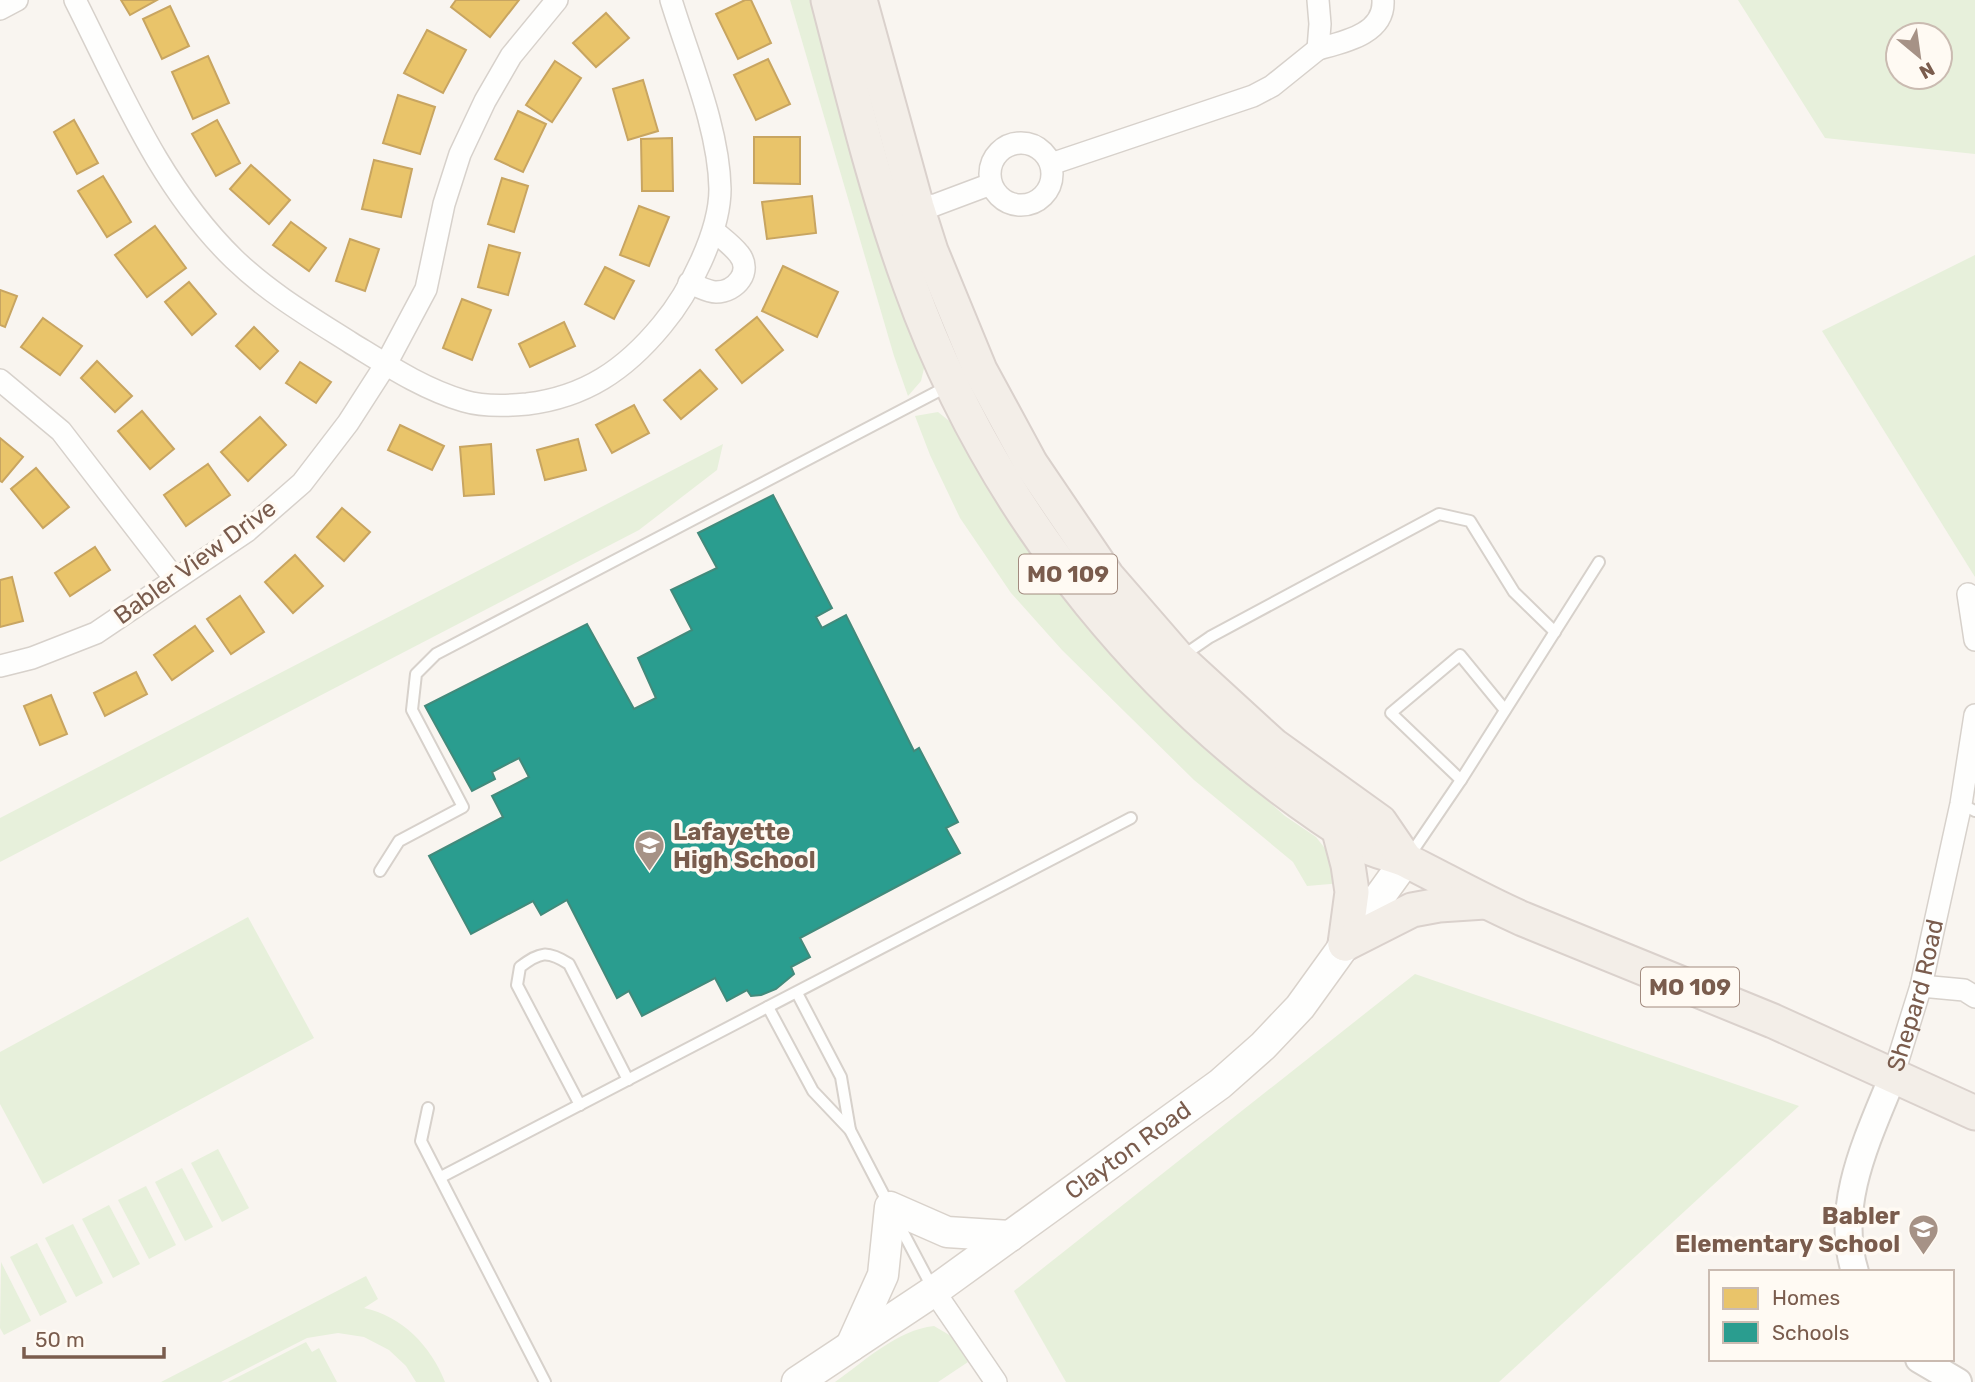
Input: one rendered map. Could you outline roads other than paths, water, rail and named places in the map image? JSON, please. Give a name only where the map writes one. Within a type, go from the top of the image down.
[{"type":"main road","name":"MO 109","points":[[828,0],[874,173],[911,287],[966,377],[1031,464],[1107,576],[1179,659],[1273,745],[1380,822],[1406,860]]},
{"type":"main road","name":"MO 109","points":[[860,0],[917,207],[955,314],[966,377],[997,470],[1034,528],[1117,636],[1209,731],[1367,847],[1406,860],[1485,902],[1773,1021],[1975,1113]]},
{"type":"main road","points":[[874,173],[917,207]]},
{"type":"main road","points":[[1338,827],[1352,891],[1345,944]]},
{"type":"main road","name":"Clayton Road","points":[[797,1382],[934,1291],[1220,1084],[1263,1046],[1300,1007],[1406,860]]},
{"type":"main road","points":[[1345,944],[1412,910],[1485,902]]},
{"type":"main road","points":[[850,1347],[883,1275],[890,1207],[947,1232],[1010,1236]]},
{"type":"street","points":[[0,9],[17,0]]},
{"type":"street","points":[[75,0],[152,154],[184,204],[236,261],[285,302],[386,364],[428,387],[465,402],[501,407],[542,402],[578,393],[611,374],[642,350],[669,317],[690,284],[714,231],[720,193],[718,160],[712,130],[671,0]]},
{"type":"street","name":"Babler View Drive","points":[[0,666],[32,658],[96,632],[247,531],[302,483],[348,423],[386,364],[426,289],[444,204],[460,154],[511,56],[557,0]]},
{"type":"street","points":[[1318,0],[1318,49]]},
{"type":"street","points":[[1051,164],[1253,96],[1272,86],[1318,49],[1352,40],[1372,28],[1381,16],[1383,0]]},
{"type":"street","points":[[1025,142],[1038,148],[1044,152],[1051,164],[1050,186],[1041,198],[1027,205],[1005,201],[994,191],[991,184],[989,170],[994,157],[1011,144],[1025,142]]},
{"type":"street","points":[[917,207],[935,205],[991,184]]},
{"type":"street","points":[[690,284],[719,292],[734,286],[743,276],[741,255],[714,231]]},
{"type":"street","points":[[0,380],[61,431],[175,579]]},
{"type":"street","points":[[1968,594],[1974,631]]},
{"type":"street","name":"Shepard Road","points":[[1855,1270],[1847,1235],[1849,1203],[1863,1151],[1893,1076],[1921,986],[1968,808],[1975,715]]},
{"type":"street","points":[[1921,986],[1964,990],[1975,997]]},
{"type":"street","points":[[934,1291],[996,1382]]},
{"type":"street","points":[[1922,1361],[1958,1382]]},
{"type":"lane","points":[[380,871],[398,841],[463,807],[412,710],[416,674],[436,654],[966,377]]},
{"type":"lane","points":[[1179,659],[1210,637],[1439,514],[1470,521],[1514,592],[1555,632]]},
{"type":"lane","points":[[1406,860],[1461,780],[1599,562]]},
{"type":"lane","points":[[1461,780],[1391,713],[1460,655],[1505,710]]},
{"type":"lane","points":[[441,1177],[1131,818]]},
{"type":"lane","points":[[580,1105],[517,985],[520,967],[537,955],[555,954],[569,964],[628,1080]]},
{"type":"lane","points":[[796,993],[841,1077],[850,1130]]},
{"type":"lane","points":[[768,1007],[813,1091],[850,1130],[934,1291]]},
{"type":"lane","points":[[428,1108],[421,1142],[545,1382]]},
{"type":"place","name":"Lafayette High School","points":[[650,873]]},
{"type":"place","name":"Babler Elementary School","points":[[1923,1257]]}]
